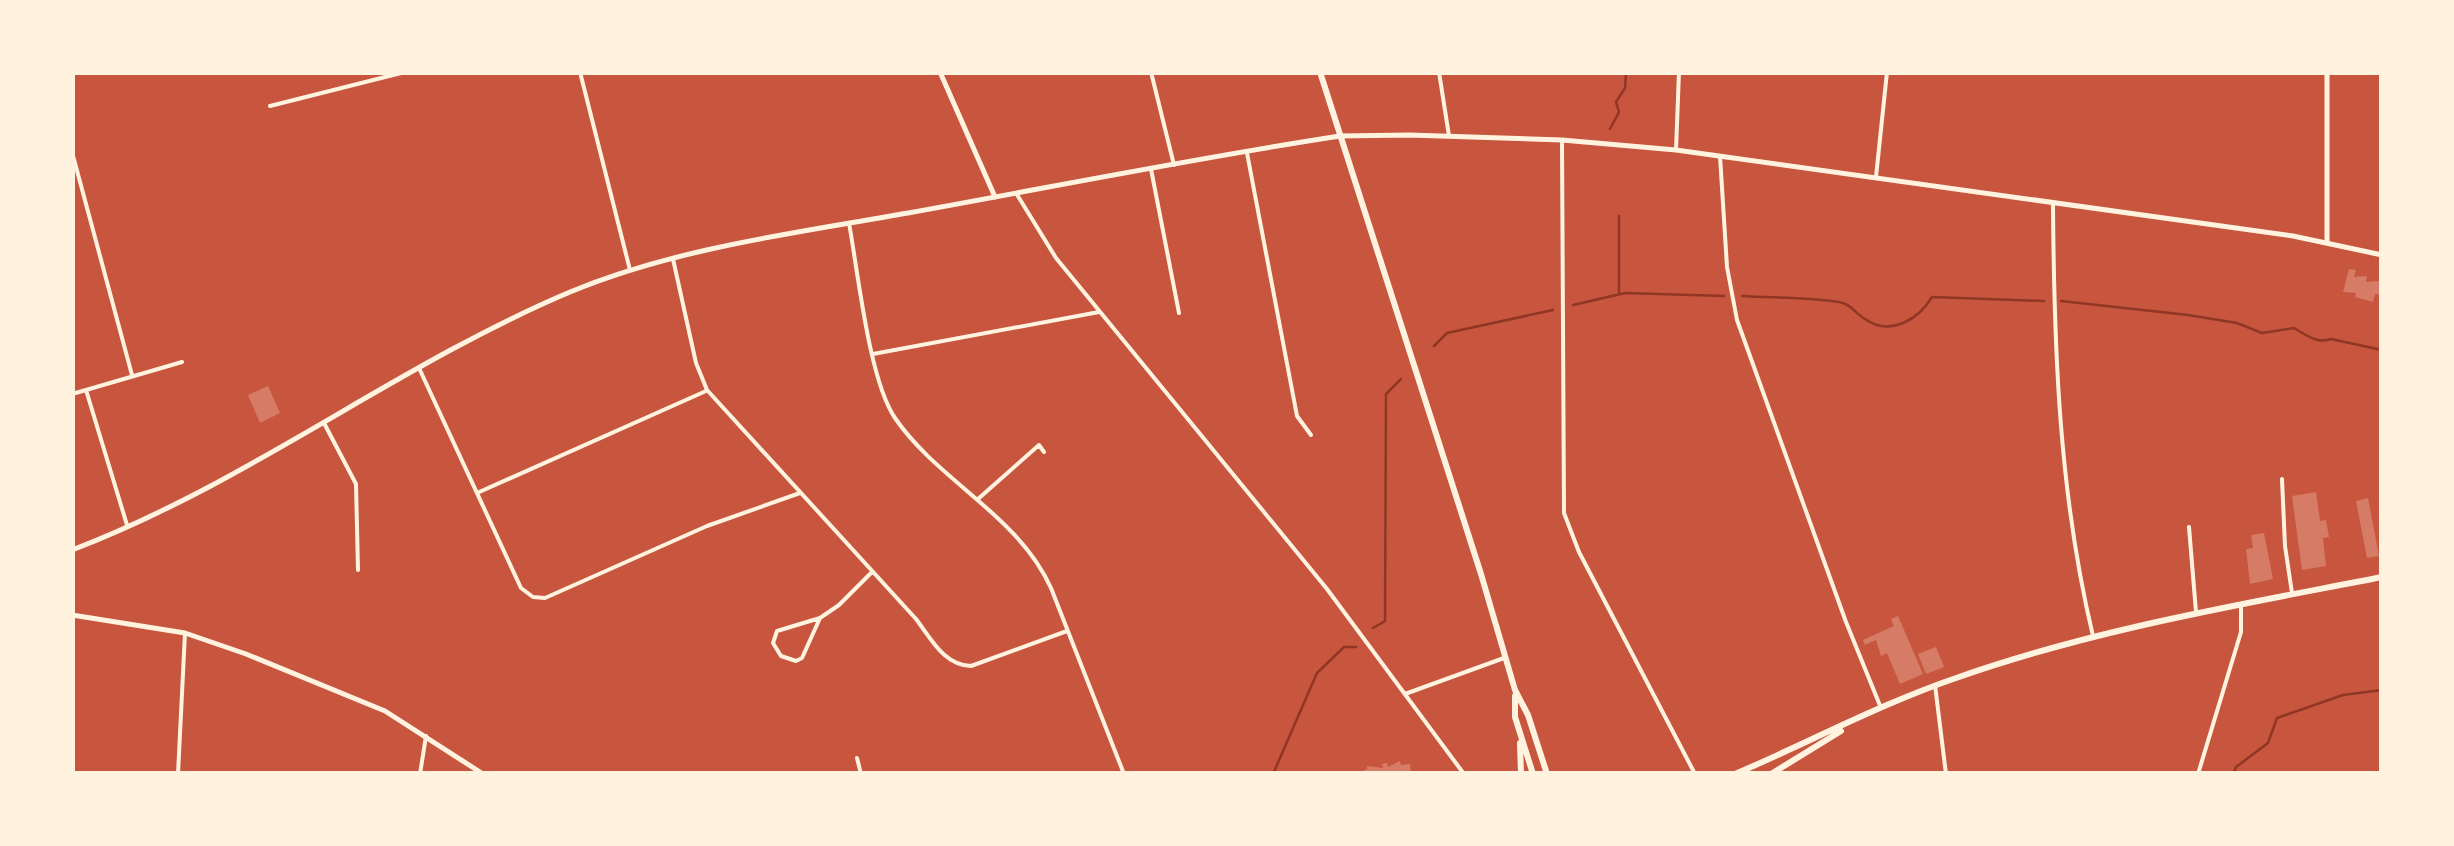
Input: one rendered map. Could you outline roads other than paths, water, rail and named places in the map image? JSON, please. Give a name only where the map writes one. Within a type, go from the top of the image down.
[{"type":"main road","points":[[940,72],[995,197]]},
{"type":"main road","points":[[1320,72],[1515,690],[1549,774]]},
{"type":"main road","points":[[2327,241],[2328,72]]},
{"type":"main road","points":[[72,550],[225,479],[502,324],[630,270],[849,223],[1340,136],[1562,140],[1676,150],[2327,241],[2382,255]]},
{"type":"main road","points":[[1735,774],[1935,686],[2093,636],[2382,577]]},
{"type":"main road","points":[[72,615],[185,633],[246,654],[369,703],[484,774]]},
{"type":"main road","points":[[1515,690],[1521,774]]},
{"type":"main road","points":[[1516,718],[1532,774]]},
{"type":"main road","points":[[1771,774],[1850,724]]},
{"type":"street","points":[[270,106],[405,72]]},
{"type":"street","points":[[580,72],[630,270]]},
{"type":"street","points":[[1150,72],[1174,165]]},
{"type":"street","points":[[1439,72],[1449,136]]},
{"type":"street","points":[[1676,150],[1679,72]]},
{"type":"street","points":[[1876,179],[1887,72]]},
{"type":"street","points":[[1562,140],[1564,514],[1579,552],[1695,774]]},
{"type":"street","points":[[72,152],[132,375]]},
{"type":"street","points":[[1247,153],[1297,416],[1311,435]]},
{"type":"street","points":[[1720,156],[1728,267],[1737,320],[1846,622],[1882,708]]},
{"type":"street","points":[[1152,169],[1179,313]]},
{"type":"street","points":[[1016,193],[1046,244],[1250,491],[1464,774]]},
{"type":"street","points":[[2054,204],[2054,345],[2061,436],[2093,636]]},
{"type":"street","points":[[849,223],[882,393],[896,420],[1037,561],[1124,774]]},
{"type":"street","points":[[673,259],[696,363],[707,390],[916,620],[944,656],[958,664],[981,664],[1067,630]]},
{"type":"street","points":[[873,354],[1101,312]]},
{"type":"street","points":[[72,394],[182,362]]},
{"type":"street","points":[[418,368],[521,588],[539,598],[707,526],[800,493]]},
{"type":"street","points":[[86,390],[127,526]]},
{"type":"street","points":[[478,493],[707,390]]},
{"type":"street","points":[[324,423],[356,484],[358,570]]},
{"type":"street","points":[[978,500],[1039,445],[1044,452]]},
{"type":"street","points":[[2282,479],[2292,594]]},
{"type":"street","points":[[2189,527],[2196,614]]},
{"type":"street","points":[[820,618],[802,658],[789,660],[781,656],[774,644],[777,631],[820,618],[872,572]]},
{"type":"street","points":[[2198,774],[2241,632],[2241,604]]},
{"type":"street","points":[[178,774],[185,633]]},
{"type":"street","points":[[1406,694],[1506,657]]},
{"type":"street","points":[[1935,686],[1946,774]]},
{"type":"street","points":[[420,774],[426,736]]},
{"type":"street","points":[[857,758],[861,774]]},
{"type":"waterway","points":[[1610,129],[1619,112],[1616,102],[1625,88],[1626,72]]},
{"type":"waterway","points":[[1619,216],[1619,294]]},
{"type":"waterway","points":[[1573,305],[1625,293],[1724,296]]},
{"type":"waterway","points":[[1742,296],[1839,302],[1884,326],[1912,318],[1932,297],[2044,301]]},
{"type":"waterway","points":[[2061,301],[2188,315],[2237,323],[2262,333],[2294,328],[2316,340],[2331,339],[2382,350]]},
{"type":"waterway","points":[[1434,346],[1447,333],[1553,310]]},
{"type":"waterway","points":[[1373,628],[1385,621],[1386,394],[1401,379]]},
{"type":"waterway","points":[[1273,774],[1317,673],[1344,647],[1356,647]]},
{"type":"waterway","points":[[2233,774],[2236,767],[2268,743],[2277,718],[2343,695],[2382,690]]}]
